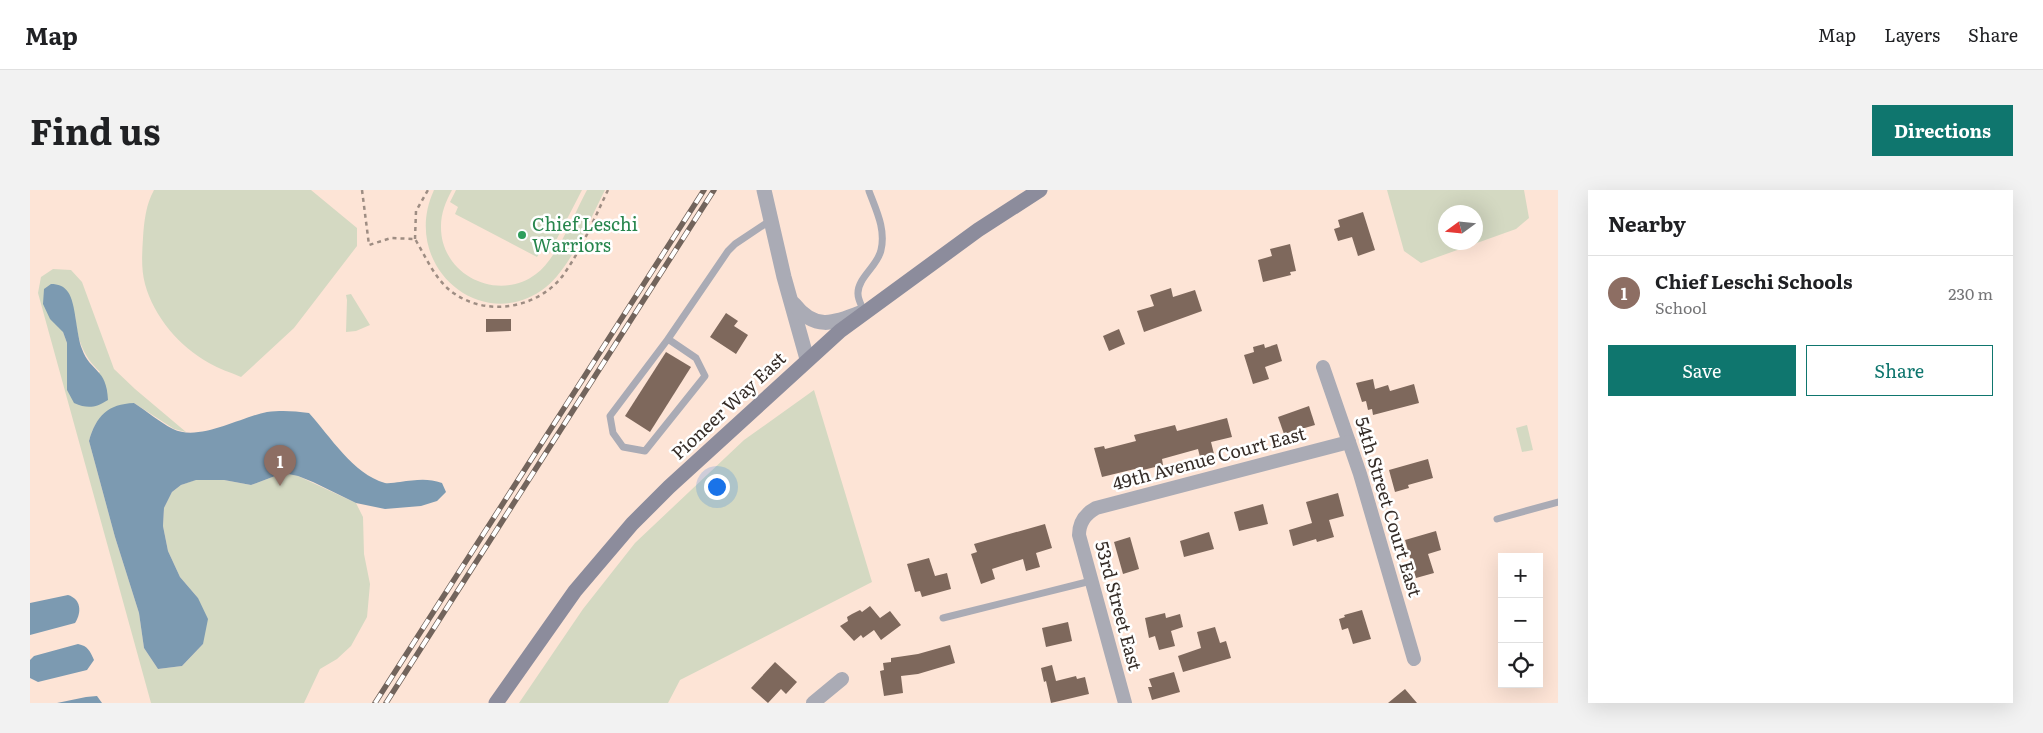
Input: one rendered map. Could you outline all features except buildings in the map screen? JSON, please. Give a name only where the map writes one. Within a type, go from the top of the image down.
[{"type":"main road","name":"Pioneer Way East","points":[[496,703],[575,592],[632,524],[807,360],[864,312],[978,230],[1040,190]]},
{"type":"street","points":[[764,190],[807,360]]},
{"type":"street","points":[[791,300],[806,317],[820,322],[846,319],[864,312]]},
{"type":"street","name":"54th Street Court East","points":[[1323,367],[1360,474],[1414,659]]},
{"type":"street","name":"49th Avenue Court East","points":[[1083,519],[1089,511],[1096,508],[1349,442]]},
{"type":"street","name":"53rd Street East","points":[[1083,519],[1079,527],[1079,535],[1125,703]]},
{"type":"street","points":[[813,703],[842,680]]},
{"type":"lane","points":[[864,312],[858,293],[860,285],[876,263],[881,251],[883,233],[880,218],[869,191]]},
{"type":"lane","points":[[668,339],[696,358],[705,376],[645,451],[623,447],[613,433],[610,416],[668,339],[728,251],[771,219]]},
{"type":"lane","points":[[1498,519],[1558,502]]},
{"type":"lane","points":[[943,618],[1091,581]]},
{"type":"path","points":[[362,190],[369,245],[391,238],[414,239]]},
{"type":"path","points":[[428,190],[416,211],[414,239],[433,271],[454,294],[470,302],[489,307],[510,306],[528,302],[550,289],[566,272],[608,190]]},
{"type":"green space","points":[[154,190],[311,190],[357,228],[357,246],[294,328],[241,377],[213,365],[188,349],[170,330],[149,296],[143,273],[142,250],[146,213]]},
{"type":"green space","points":[[434,190],[452,190],[444,207],[441,226],[443,243],[450,258],[461,270],[474,279],[489,284],[505,286],[521,282],[544,267],[558,247],[587,190],[605,190],[572,255],[555,278],[546,287],[522,300],[497,304],[474,298],[453,286],[437,267],[428,244],[426,218]]},
{"type":"green space","name":"Chief Leschi Warriors","points":[[456,190],[582,190],[549,254],[541,250],[537,257],[455,214],[458,207],[450,202]]},
{"type":"green space","points":[[1387,190],[1524,190],[1529,218],[1516,229],[1483,241],[1483,205],[1438,205],[1438,250],[1457,250],[1421,263],[1404,251]]},
{"type":"green space","points":[[53,269],[71,270],[82,282],[114,369],[186,432],[174,429],[134,403],[110,411],[100,418],[92,431],[89,441],[115,537],[139,613],[144,648],[158,669],[182,666],[203,644],[198,598],[180,577],[168,551],[163,526],[164,508],[172,492],[181,485],[195,480],[224,480],[251,485],[283,473],[298,476],[356,503],[363,517],[364,554],[370,584],[367,617],[351,646],[337,659],[320,669],[304,703],[151,703],[38,293],[41,277]],"holes":[[[75,314],[85,353],[100,372],[67,390],[67,343],[63,332]]]},
{"type":"green space","points":[[351,294],[370,325],[356,331],[346,332],[346,295]]},
{"type":"green space","points":[[814,390],[872,582],[680,680],[668,703],[519,703],[583,609],[635,543],[744,440]]},
{"type":"green space","points":[[1527,425],[1533,450],[1522,452],[1516,428]]},
{"type":"water","points":[[51,284],[65,288],[71,297],[82,349],[89,362],[105,382],[108,400],[99,405],[87,407],[74,403],[67,390],[67,343],[63,332],[50,319],[43,304],[44,289]]},
{"type":"water","points":[[134,403],[173,429],[195,433],[267,412],[309,413],[352,463],[373,478],[387,483],[431,480],[442,483],[446,492],[437,501],[421,506],[385,509],[356,503],[313,482],[283,473],[251,485],[224,480],[196,480],[181,485],[172,492],[164,508],[163,526],[168,551],[180,577],[198,598],[208,619],[203,644],[182,666],[158,669],[144,648],[139,613],[115,537],[89,441],[95,425],[104,413],[117,406]]},
{"type":"water","points":[[68,595],[76,600],[79,606],[79,615],[75,623],[30,635],[30,603]]},
{"type":"water","points":[[78,644],[88,649],[94,660],[87,670],[38,682],[30,678],[30,660],[34,656]]},
{"type":"water","points":[[97,696],[102,703],[57,703],[86,697]]},
{"type":"railway","points":[[375,703],[704,190]]},
{"type":"railway","points":[[386,703],[714,190]]},
{"type":"place","name":"Chief Leschi Warriors","points":[[522,235]]},
{"type":"place","name":"Chief Leschi Schools","points":[[280,486]]}]
